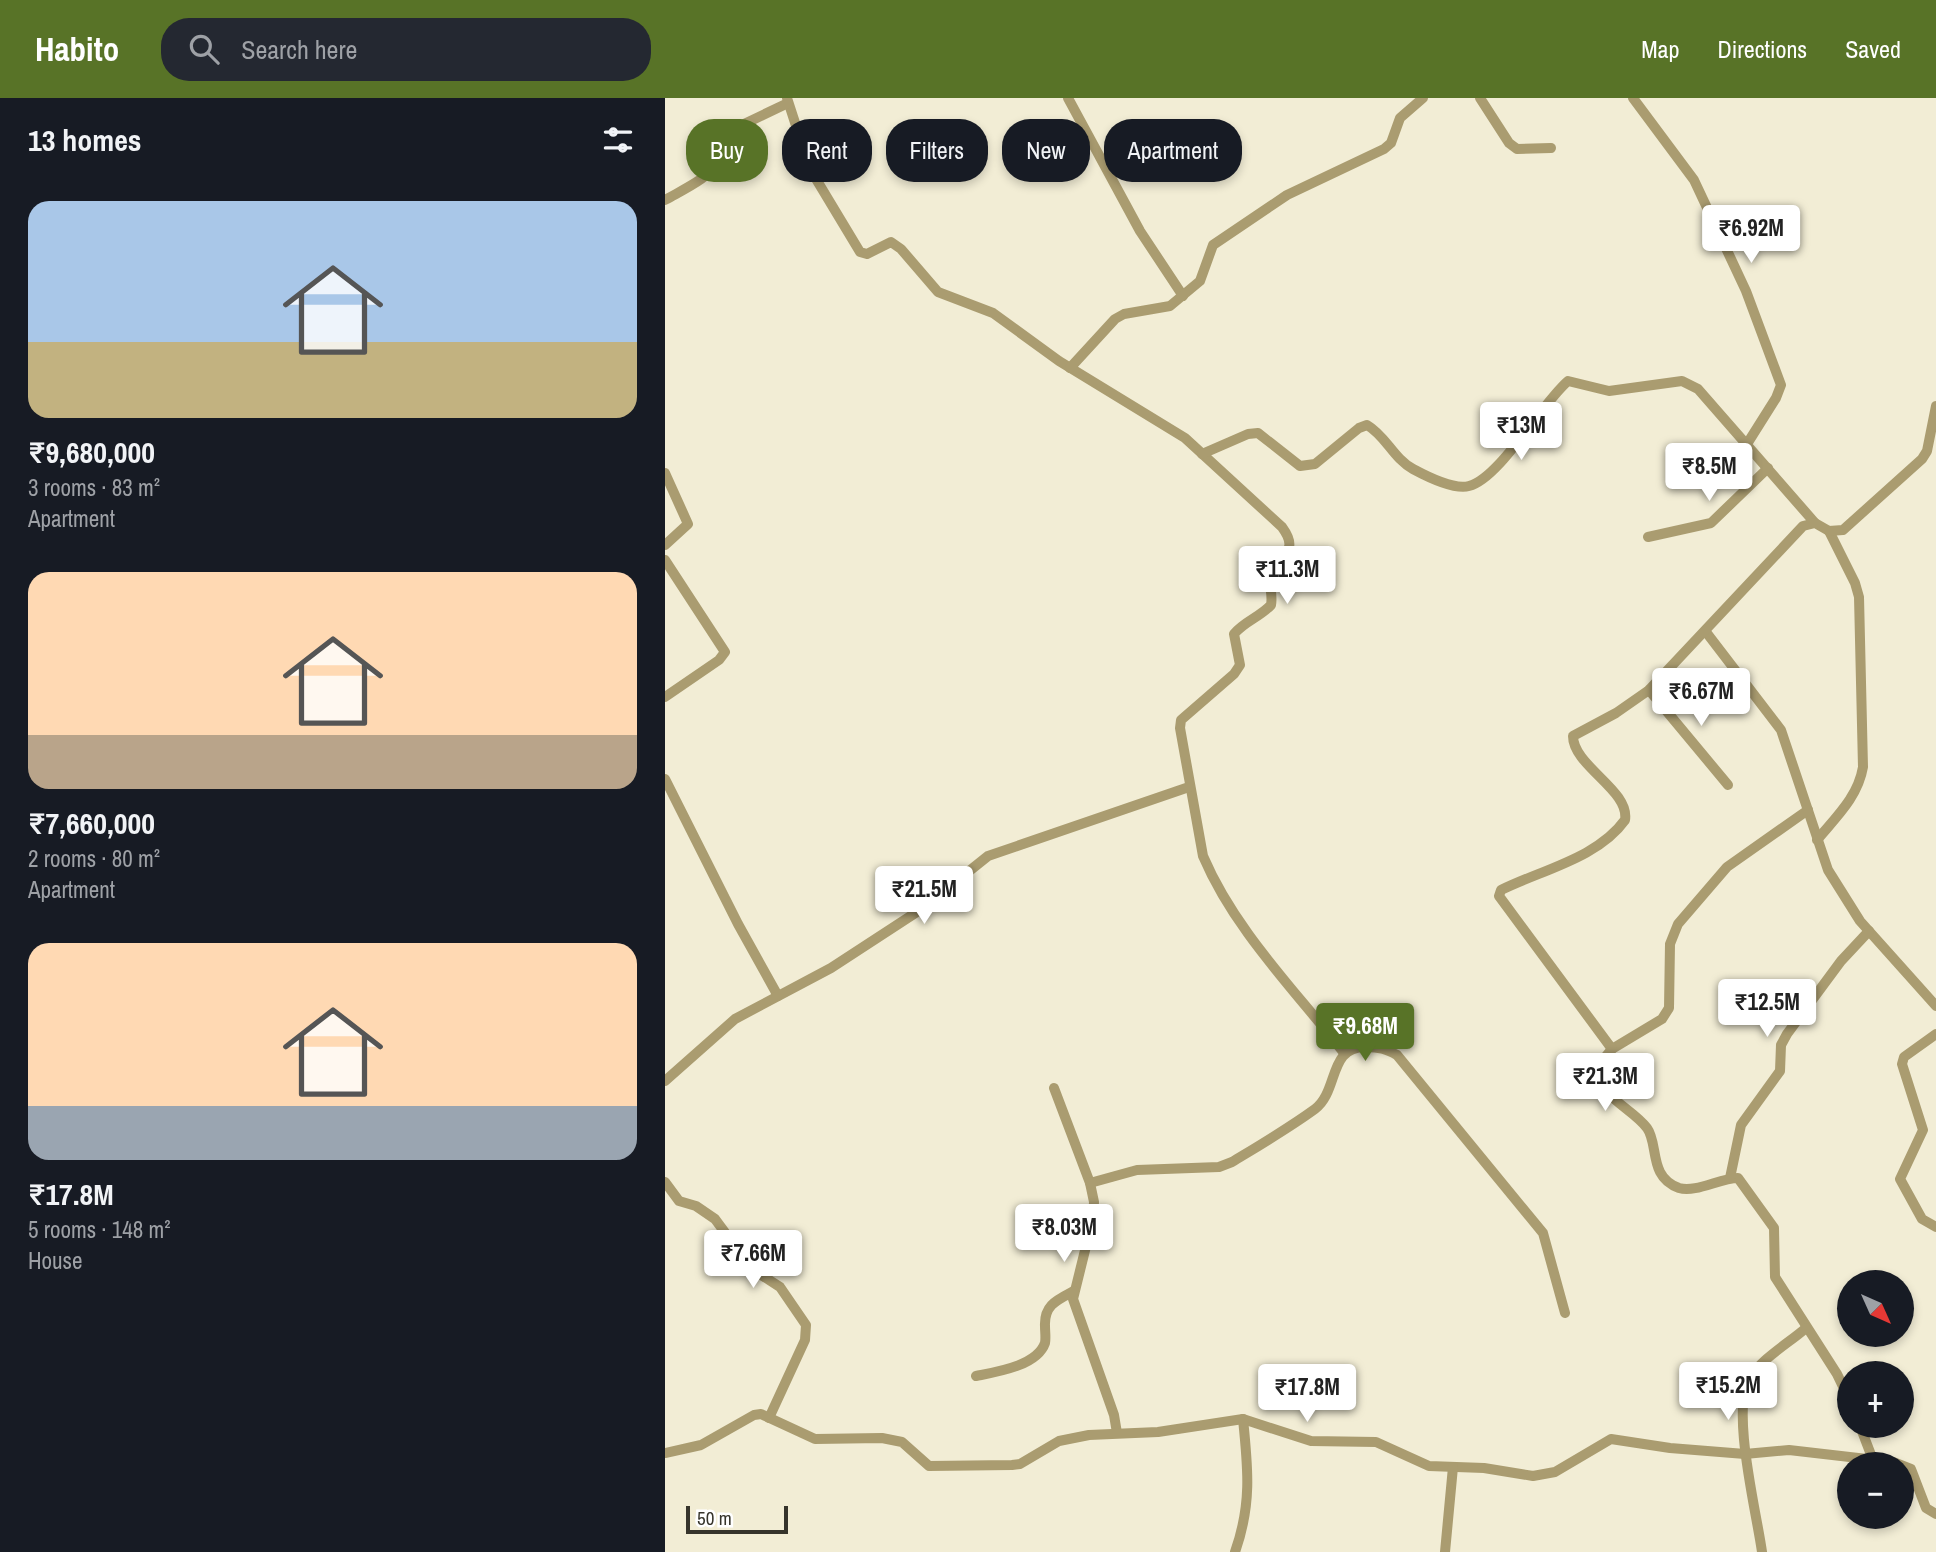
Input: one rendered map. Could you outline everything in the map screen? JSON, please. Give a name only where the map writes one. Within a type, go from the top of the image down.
[{"type":"street","points":[[1068,98],[1140,231],[1183,296]]},
{"type":"street","points":[[1070,368],[1115,319],[1124,314],[1163,308],[1183,296],[1200,281],[1213,244],[1287,195],[1384,149],[1391,143],[1400,118],[1423,98]]},
{"type":"street","points":[[1480,98],[1510,143],[1517,149],[1551,148]]},
{"type":"street","points":[[1633,98],[1694,180],[1746,291],[1781,384],[1776,398],[1747,444]]},
{"type":"street","points":[[666,197],[701,181],[720,163],[723,158],[723,134],[787,100],[810,169],[860,253],[867,254],[891,242],[901,249],[938,292],[993,313],[1070,368],[1178,433],[1282,527],[1290,538],[1289,549],[1274,566],[1270,577],[1272,605],[1243,623],[1234,634],[1240,665],[1234,674],[1181,720],[1189,787],[1203,856],[1235,918],[1345,1053]]},
{"type":"street","points":[[1202,454],[1248,434],[1258,433],[1300,466],[1307,467],[1315,464],[1359,428],[1367,425],[1374,429],[1397,460],[1432,477],[1460,487],[1468,486],[1477,482],[1507,454],[1568,381],[1609,391],[1682,381],[1692,384],[1815,523],[1829,531],[1855,583],[1859,597],[1863,767],[1860,783],[1852,797],[1817,840]]},
{"type":"street","points":[[1829,531],[1843,530],[1922,460],[1927,451],[1936,406]]},
{"type":"street","points":[[1648,537],[1711,523],[1768,468]]},
{"type":"street","points":[[665,473],[688,524],[665,545]]},
{"type":"street","points":[[1612,1049],[1499,896],[1501,890],[1538,875],[1609,839],[1616,832],[1625,820],[1623,805],[1577,749],[1573,736],[1616,713],[1649,690],[1803,526],[1815,523]]},
{"type":"street","points":[[665,560],[725,652],[719,660],[665,697]]},
{"type":"street","points":[[1706,632],[1781,730],[1828,870],[1869,931],[1936,1006]]},
{"type":"street","points":[[1649,690],[1728,785]]},
{"type":"street","points":[[665,779],[738,924],[778,996]]},
{"type":"street","points":[[665,1081],[723,1028],[831,968],[908,918],[988,856],[1189,787]]},
{"type":"street","points":[[1808,810],[1727,867],[1678,924],[1670,944],[1669,1008],[1662,1019],[1612,1049],[1597,1067],[1598,1077],[1613,1099],[1647,1127],[1653,1137],[1655,1164],[1677,1187],[1686,1189],[1738,1178],[1771,1220],[1776,1238],[1775,1277],[1837,1374]]},
{"type":"street","points":[[1730,1178],[1741,1125],[1780,1071],[1781,1045],[1787,1034],[1841,961],[1869,931]]},
{"type":"street","points":[[1936,1034],[1904,1057],[1902,1064],[1923,1130],[1900,1179],[1922,1219],[1936,1227]]},
{"type":"street","points":[[1090,1183],[1137,1170],[1219,1167],[1232,1162],[1317,1108],[1329,1090],[1337,1062],[1345,1053],[1357,1047],[1384,1048],[1397,1055],[1543,1233],[1565,1312]]},
{"type":"street","points":[[1054,1088],[1090,1183],[1093,1218],[1074,1290],[1076,1311],[1114,1415],[1117,1433]]},
{"type":"street","points":[[665,1182],[679,1201],[696,1206],[715,1219],[752,1269],[780,1287],[806,1325],[805,1340],[769,1418]]},
{"type":"street","points":[[976,1376],[1016,1367],[1042,1348],[1046,1341],[1046,1312],[1051,1304],[1074,1290]]},
{"type":"street","points":[[1762,1552],[1743,1432],[1748,1379],[1806,1328]]},
{"type":"street","points":[[665,1454],[701,1445],[754,1415],[769,1418],[815,1439],[882,1438],[902,1442],[929,1466],[1020,1464],[1059,1441],[1117,1433],[1158,1432],[1243,1419],[1311,1441],[1376,1442],[1416,1462],[1545,1476],[1611,1439],[1670,1448],[1745,1454],[1789,1450],[1837,1456]]},
{"type":"street","points":[[1235,1552],[1247,1516],[1248,1476],[1243,1419]]},
{"type":"street","points":[[1444,1552],[1453,1467]]},
{"type":"street","points":[[1914,1477],[1926,1508],[1936,1514]]}]
